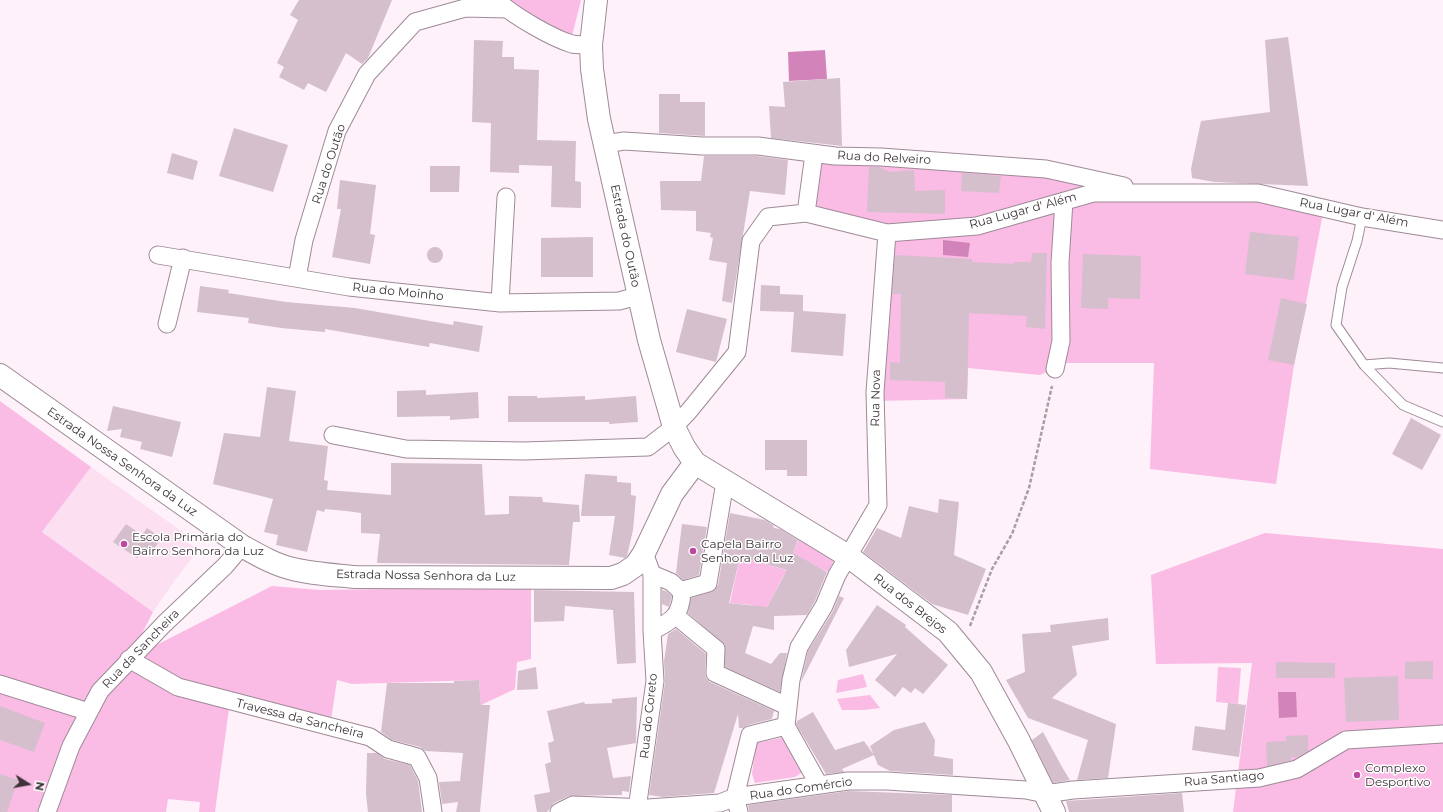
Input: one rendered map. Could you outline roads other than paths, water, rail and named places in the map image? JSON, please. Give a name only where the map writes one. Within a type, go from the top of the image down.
[{"type":"street","name":"Estrada do Outão","points":[[596,0],[591,45],[592,69],[605,144],[638,296],[674,427],[684,447],[696,464]]},
{"type":"street","points":[[501,5],[570,43],[591,45]]},
{"type":"street","name":"Rua do Outão","points":[[297,278],[304,240],[337,131],[367,74],[415,22],[465,8],[501,5]]},
{"type":"street","name":"Rua do Relveiro","points":[[605,144],[624,141],[702,146],[758,146],[835,156],[881,157],[1046,169],[1162,193]]},
{"type":"street","points":[[806,213],[814,154]]},
{"type":"street","name":"Rua Lugar d' Além","points":[[333,435],[406,449],[524,451],[648,447],[674,427],[705,392],[737,352],[751,242],[768,217],[806,213],[887,233],[977,226],[1093,193],[1258,193],[1362,217],[1443,230]]},
{"type":"street","points":[[500,303],[506,197]]},
{"type":"street","points":[[1055,369],[1061,341],[1060,263],[1064,201]]},
{"type":"street","name":"Rua Nova","points":[[786,726],[787,706],[799,647],[824,606],[837,575],[878,505],[875,392],[887,233]]},
{"type":"street","name":"Rua do Moinho","points":[[158,254],[349,287],[500,303],[619,301],[638,296]]},
{"type":"street","points":[[167,324],[183,258]]},
{"type":"street","name":"Estrada Nossa Senhora da Luz","points":[[0,375],[242,546],[267,560],[292,569],[355,577],[611,578],[623,574],[636,565],[644,553]]},
{"type":"street","points":[[644,553],[672,494],[696,464]]},
{"type":"street","name":"Rua dos Brejos","points":[[696,464],[848,556],[948,632],[981,672],[1019,741],[1049,803]]},
{"type":"street","points":[[680,591],[708,583],[725,482]]},
{"type":"street","name":"Rua da Sancheira","points":[[47,812],[71,746],[100,691],[129,659],[225,566],[242,546]]},
{"type":"street","name":"Rua do Coreto","points":[[637,809],[654,681],[652,574],[644,553]]},
{"type":"street","points":[[652,574],[671,582],[682,592],[682,605],[676,616],[652,631]]},
{"type":"street","points":[[676,616],[716,649],[715,673],[787,706]]},
{"type":"street","name":"Travessa da Sancheira","points":[[129,659],[178,687],[370,737],[388,750],[417,757],[428,778],[433,812]]},
{"type":"street","points":[[0,684],[89,712]]},
{"type":"street","points":[[737,805],[750,736],[786,726],[819,785]]},
{"type":"street","name":"Rua Santiago","points":[[1049,803],[1073,790],[1259,778],[1297,769],[1346,740],[1443,734]]},
{"type":"street","name":"Rua do Comércio","points":[[559,812],[573,805],[637,809],[720,803],[737,805],[819,785],[848,781],[887,781],[1026,790],[1049,803]]},
{"type":"lane","points":[[1362,217],[1357,241],[1342,287],[1336,325],[1364,365],[1403,405],[1443,422]]},
{"type":"lane","points":[[1364,365],[1389,363],[1443,368]]},
{"type":"place","name":"Escola Primária do Bairro Senhora da Luz","points":[[124,544]]},
{"type":"place","name":"Capela Bairro Senhora da Luz","points":[[693,551]]},
{"type":"place","name":"Complexo Desportivo","points":[[1357,775]]}]
